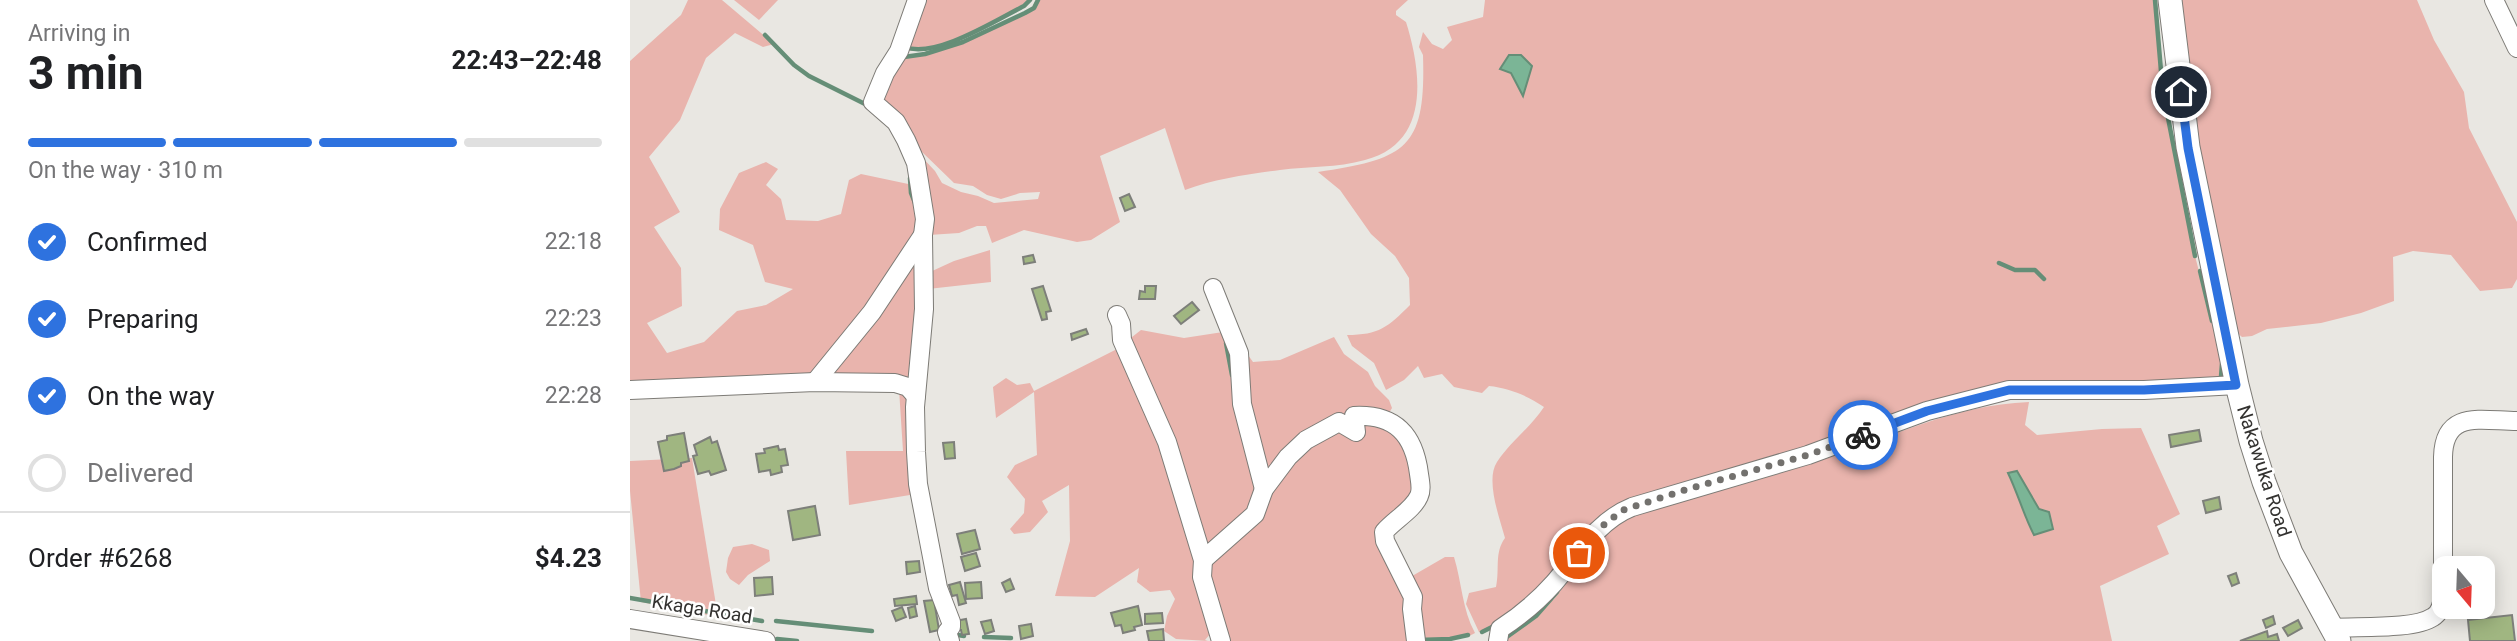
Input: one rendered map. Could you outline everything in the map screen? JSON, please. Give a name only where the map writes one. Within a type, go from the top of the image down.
[{"type":"main road","name":"Nakawuka Road","points":[[2170,0],[2188,148],[2236,385],[2263,482],[2287,541],[2336,635]]},
{"type":"street","points":[[917,0],[899,51],[885,73],[873,102],[896,122],[916,163],[925,219],[924,309],[916,396],[918,484],[938,589],[951,622],[947,632],[950,641]]},
{"type":"street","points":[[2494,0],[2517,48]]},
{"type":"street","points":[[816,382],[878,304],[923,235]]},
{"type":"street","points":[[1213,288],[1239,353],[1242,404],[1264,489]]},
{"type":"street","points":[[1117,315],[1121,324],[1122,340],[1167,442],[1203,560],[1202,578],[1221,641]]},
{"type":"street","points":[[630,390],[816,382],[895,383],[908,387],[916,396]]},
{"type":"street","points":[[1498,641],[1500,629],[1540,597],[1601,527],[1616,514],[1644,503],[1808,455],[1927,411],[2009,390],[2144,390],[2236,385]]},
{"type":"street","points":[[1203,560],[1255,514],[1264,489],[1288,457],[1306,440],[1339,422],[1356,432],[1354,416],[1390,420],[1402,431],[1415,451],[1421,489],[1419,498],[1384,532],[1385,541],[1413,597],[1416,641]]},
{"type":"street","points":[[2336,635],[2404,625],[2427,620],[2438,613],[2443,597],[2442,457],[2445,436],[2453,427],[2465,421],[2517,421]]},
{"type":"street","name":"Kkaga Road","points":[[630,619],[766,641]]},
{"type":"shaded area","points":[[688,0],[722,0],[774,44],[763,47],[735,33],[706,58],[680,120],[649,157],[680,212],[654,227],[681,268],[682,306],[647,323],[667,353],[704,342],[737,311],[766,305],[793,289],[765,282],[753,245],[719,230],[720,209],[739,173],[766,162],[778,169],[766,185],[781,199],[786,220],[818,221],[841,214],[849,180],[861,174],[913,185],[923,223],[819,375],[630,387],[630,61],[681,15]]},
{"type":"shaded area","points":[[734,0],[778,0],[759,20]]},
{"type":"shaded area","points":[[918,0],[1032,0],[1026,7],[951,43],[936,48],[905,50]]},
{"type":"shaded area","points":[[1036,0],[1408,0],[1396,11],[1396,15],[1406,22],[1415,61],[1416,103],[1411,122],[1402,138],[1387,151],[1365,160],[1244,175],[1185,190],[1165,128],[1100,156],[1120,222],[1091,240],[1077,242],[1024,230],[992,243],[986,226],[977,226],[959,233],[929,235],[919,154],[942,183],[994,203],[1038,199],[1040,192],[1020,193],[1001,199],[987,195],[973,186],[954,183],[920,150],[913,147],[885,108],[881,88],[904,55],[926,54],[965,41],[1031,9]]},
{"type":"shaded area","points":[[1485,0],[2155,0],[2162,87],[2195,256],[2218,344],[2221,377],[2088,386],[2030,381],[1644,494],[1629,501],[1510,618],[1483,633],[1479,632],[1466,604],[1469,593],[1496,587],[1498,555],[1505,538],[1493,489],[1494,470],[1502,455],[1544,407],[1525,396],[1504,389],[1489,386],[1482,393],[1454,387],[1442,374],[1424,378],[1418,366],[1404,380],[1386,390],[1374,363],[1352,346],[1347,335],[1375,331],[1395,319],[1410,305],[1409,278],[1395,256],[1371,234],[1340,190],[1318,172],[1372,161],[1391,154],[1405,144],[1415,129],[1420,111],[1423,55],[1419,47],[1423,32],[1432,44],[1443,49],[1452,40],[1447,27],[1483,17]]},
{"type":"shaded area","points":[[2182,0],[2417,0],[2434,40],[2464,92],[2469,128],[2517,222],[2517,279],[2512,288],[2480,291],[2451,255],[2413,251],[2393,257],[2394,301],[2321,323],[2267,329],[2242,337],[2235,331],[2188,97]]},
{"type":"shaded area","points":[[1509,55],[1521,55],[1532,66],[1523,96],[1511,73],[1500,69]]},
{"type":"shaded area","points":[[920,241],[913,389],[831,375]]},
{"type":"shaded area","points":[[990,250],[991,282],[928,289],[930,272]]},
{"type":"shaded area","points":[[1141,330],[1184,338],[1223,332],[1229,346],[1258,501],[1207,551],[1127,341]]},
{"type":"shaded area","points":[[1334,337],[1344,354],[1368,372],[1392,408],[1389,413],[1350,413],[1335,419],[1266,478],[1238,341],[1253,362],[1280,360]]},
{"type":"shaded area","points":[[1119,348],[1182,501],[1211,633],[1205,640],[1208,641],[1176,639],[1164,631],[1175,599],[1170,590],[1150,592],[1137,582],[1139,568],[1095,597],[1055,596],[1070,541],[1069,485],[1042,501],[1048,512],[1030,532],[1014,534],[1010,529],[1024,513],[1025,499],[1007,477],[1015,465],[1037,455],[1034,392],[996,418],[993,387],[1006,378],[1017,385],[1030,383],[1034,391]]},
{"type":"shaded area","points":[[899,389],[910,394],[916,494],[849,505],[846,451],[903,451]]},
{"type":"shaded area","points":[[2029,402],[2025,425],[2037,435],[2141,428],[2180,514],[2157,526],[2169,554],[2100,586],[2112,641],[1494,641],[1554,599],[1610,528],[1630,516],[1796,468],[1948,416],[2001,404]],"holes":[[[2017,471],[2039,509],[2026,520],[2024,508],[2009,473]]]},
{"type":"shaded area","points":[[1360,420],[1401,435],[1417,493],[1382,530],[1410,595],[1407,641],[1219,641],[1208,563],[1298,452]]},
{"type":"shaded area","points":[[692,458],[718,617],[641,602],[630,491],[630,461]]},
{"type":"shaded area","points":[[2017,471],[2039,509],[2049,512],[2053,529],[2034,535],[2008,473]]},
{"type":"shaded area","points":[[752,544],[769,550],[770,561],[748,575],[739,585],[730,579],[726,572],[728,558],[733,547]]},
{"type":"shaded area","points":[[1445,557],[1454,557],[1465,605],[1475,633],[1454,639],[1413,641],[1407,579]]},
{"type":"building","points":[[1129,194],[1135,207],[1125,211],[1120,198]]},
{"type":"building","points":[[1033,255],[1035,262],[1024,264],[1023,257]]},
{"type":"building","points":[[1043,286],[1051,311],[1046,312],[1047,319],[1042,320],[1032,289]]},
{"type":"building","points":[[1145,286],[1156,286],[1155,299],[1139,299],[1140,291],[1145,292]]},
{"type":"building","points":[[1192,302],[1199,310],[1181,324],[1174,316]]},
{"type":"building","points":[[1086,329],[1088,334],[1072,340],[1071,334]]},
{"type":"building","points":[[2199,430],[2201,441],[2171,447],[2169,435]]},
{"type":"building","points":[[684,433],[689,461],[664,471],[658,442],[667,440],[667,436]]},
{"type":"building","points":[[710,437],[712,443],[717,441],[726,470],[711,475],[709,471],[698,474],[693,456],[697,455],[694,445]]},
{"type":"building","points":[[954,442],[955,458],[945,459],[943,443]]},
{"type":"building","points":[[778,446],[779,450],[785,449],[788,465],[781,466],[782,472],[771,475],[770,470],[759,472],[756,454],[765,453],[764,449]]},
{"type":"building","points":[[2219,497],[2221,509],[2206,513],[2203,501]]},
{"type":"building","points":[[815,506],[820,535],[793,540],[788,511]]},
{"type":"building","points":[[975,530],[980,549],[962,554],[957,534]]},
{"type":"building","points":[[976,553],[980,566],[965,571],[961,557]]},
{"type":"building","points":[[919,561],[920,572],[907,574],[906,562]]},
{"type":"building","points":[[2236,573],[2239,583],[2232,586],[2228,576]]},
{"type":"building","points":[[772,577],[773,594],[755,596],[754,578]]},
{"type":"building","points":[[1010,579],[1014,589],[1006,592],[1002,583]]},
{"type":"building","points":[[960,582],[966,603],[959,605],[957,595],[952,596],[949,585]]},
{"type":"building","points":[[981,582],[982,598],[966,599],[965,583]]},
{"type":"building","points":[[916,596],[917,604],[895,606],[894,599]]},
{"type":"building","points":[[934,600],[939,630],[930,632],[924,601]]},
{"type":"building","points":[[915,606],[917,616],[910,618],[908,608]]},
{"type":"building","points":[[1138,606],[1142,625],[1123,633],[1121,625],[1115,626],[1111,613]]},
{"type":"building","points":[[902,607],[906,617],[896,621],[892,611]]},
{"type":"building","points":[[1162,613],[1163,623],[1145,624],[1145,614]]},
{"type":"building","points":[[2512,615],[2515,641],[2470,641],[2468,620],[2496,620],[2496,617]]},
{"type":"building","points":[[2273,616],[2275,624],[2266,628],[2263,620]]},
{"type":"building","points":[[966,619],[969,634],[962,635],[961,630],[956,630],[955,621]]},
{"type":"building","points":[[991,620],[994,631],[985,634],[981,622]]},
{"type":"building","points":[[2298,620],[2302,628],[2288,636],[2283,628]]},
{"type":"building","points":[[1031,624],[1033,636],[1021,639],[1019,626]]},
{"type":"building","points":[[1163,629],[1164,641],[1149,641],[1147,631]]},
{"type":"building","points":[[2267,631],[2268,637],[2277,634],[2279,641],[2240,641]]},
{"type":"waterway","points":[[905,47],[932,48],[948,43],[998,20],[1030,0]]},
{"type":"waterway","points":[[904,57],[925,54],[963,42],[1034,8],[1038,0]]},
{"type":"waterway","points":[[2155,0],[2161,71]]},
{"type":"waterway","points":[[765,35],[794,65],[809,76],[869,106]]},
{"type":"waterway","points":[[2162,87],[2195,256]]},
{"type":"waterway","points":[[910,178],[915,203]]},
{"type":"waterway","points":[[1999,263],[2015,270],[2035,270],[2044,279]]},
{"type":"waterway","points":[[2200,271],[2212,321]]},
{"type":"waterway","points":[[1226,343],[1232,375]]},
{"type":"waterway","points":[[2221,377],[2222,364]]},
{"type":"waterway","points":[[1504,639],[1536,616],[1557,592]]},
{"type":"waterway","points":[[630,598],[762,621]]},
{"type":"waterway","points":[[776,621],[872,631]]},
{"type":"waterway","points":[[1482,632],[1494,626]]},
{"type":"waterway","points":[[952,634],[964,636]]},
{"type":"waterway","points":[[1419,640],[1450,639],[1468,635]]},
{"type":"waterway","points":[[984,637],[1011,638]]},
{"type":"waterway","points":[[777,639],[797,641]]},
{"type":"way so far","points":[[1579,553],[1601,527],[1623,510],[1808,455],[1863,435]]},
{"type":"route","points":[[1863,435],[1927,411],[2009,390],[2144,390],[2236,385],[2188,148],[2181,92]]}]
